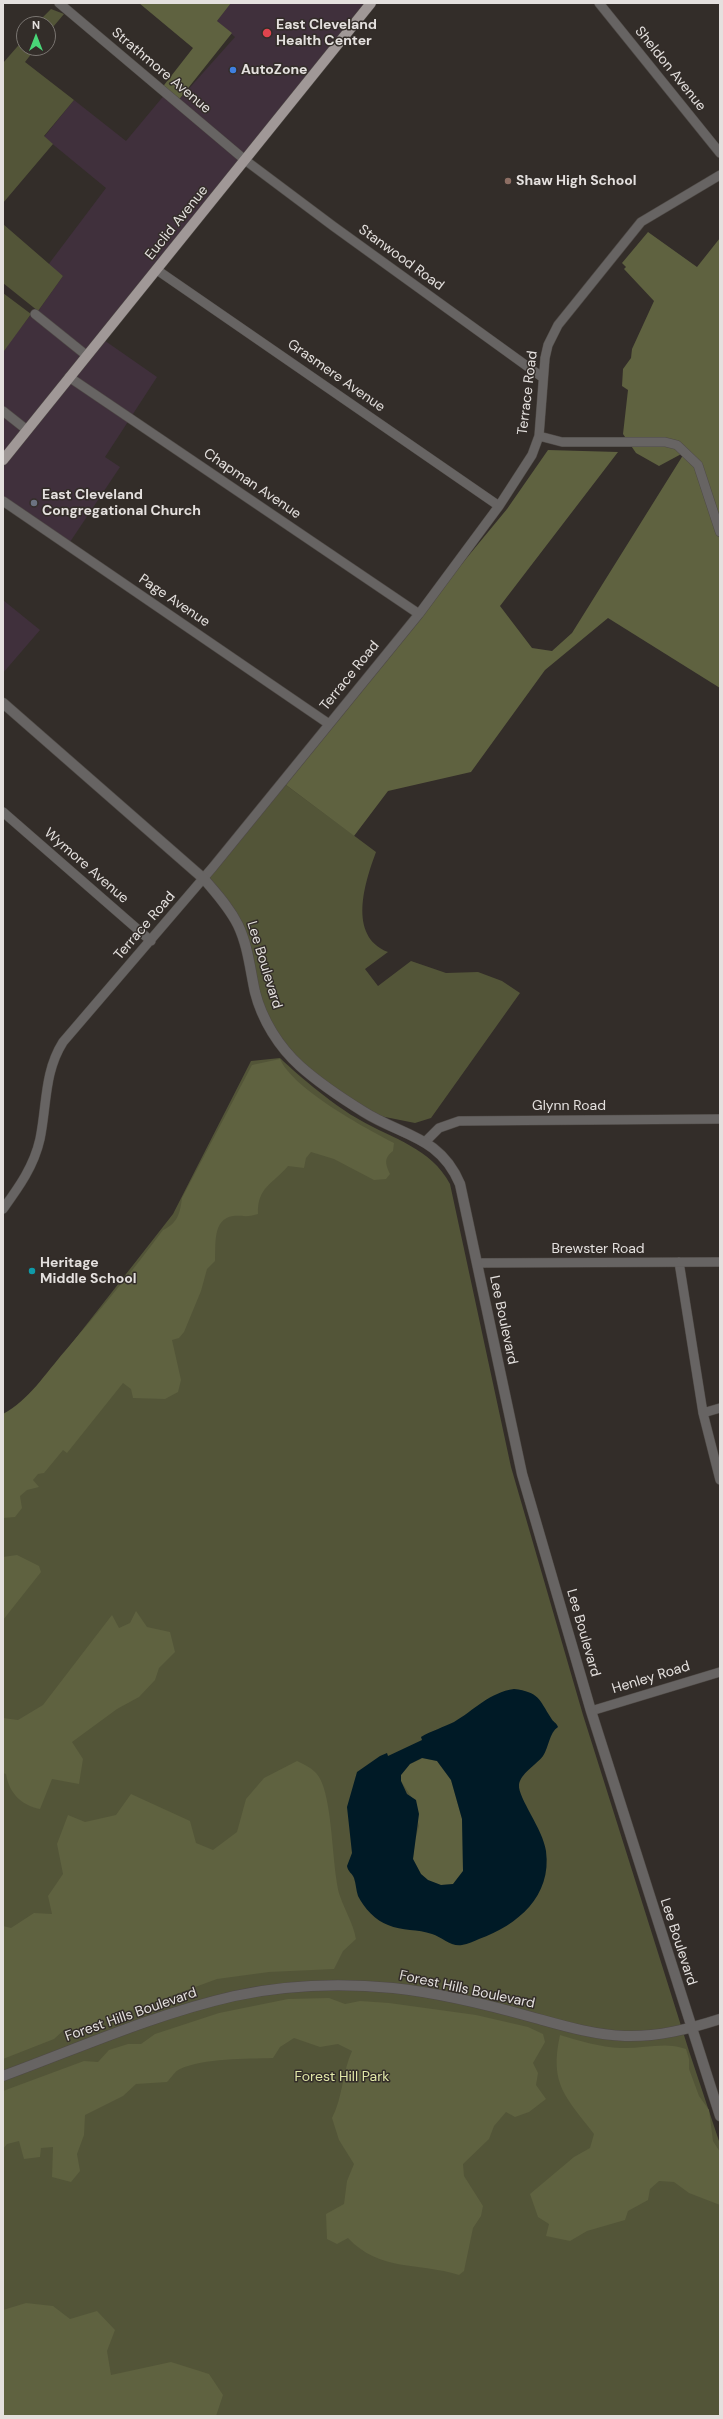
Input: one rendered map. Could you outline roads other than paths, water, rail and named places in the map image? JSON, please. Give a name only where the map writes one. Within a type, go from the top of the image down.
[{"type":"main road","name":"Euclid Avenue","points":[[3,460],[86,355],[158,270],[371,3]]},
{"type":"street","name":"Sheldon Avenue","points":[[599,3],[720,153]]},
{"type":"street","name":"Strathmore Avenue","points":[[64,4],[245,160]]},
{"type":"street","name":"Stanwood Road","points":[[245,160],[329,223],[542,377]]},
{"type":"street","name":"Terrace Road","points":[[3,1209],[25,1178],[36,1154],[42,1128],[47,1079],[56,1054],[79,1022],[204,879],[419,614],[499,506],[532,455],[539,436],[542,377],[548,345],[558,325],[641,222],[720,175]]},
{"type":"street","name":"Grasmere Avenue","points":[[158,270],[499,506]]},
{"type":"street","points":[[35,314],[86,355]]},
{"type":"street","name":"Chapman Avenue","points":[[69,377],[419,614]]},
{"type":"street","points":[[3,411],[28,430]]},
{"type":"street","points":[[539,436],[562,442],[665,442],[677,445],[698,465],[720,532]]},
{"type":"street","name":"Page Avenue","points":[[3,500],[329,724]]},
{"type":"street","name":"Lee Boulevard","points":[[3,703],[204,879],[228,906],[244,941],[261,1007],[275,1037],[286,1052],[301,1067],[365,1113],[426,1141],[449,1164],[458,1178],[522,1474],[591,1711],[691,2029],[720,2116]]},
{"type":"street","name":"Wymore Avenue","points":[[3,812],[151,941]]},
{"type":"street","name":"Glynn Road","points":[[426,1141],[439,1128],[459,1121],[720,1119]]},
{"type":"street","points":[[678,1262],[703,1413],[720,1480]]},
{"type":"street","name":"Brewster Road","points":[[477,1263],[720,1262]]},
{"type":"street","points":[[703,1413],[720,1408]]},
{"type":"street","name":"Henley Road","points":[[591,1711],[720,1672]]},
{"type":"street","name":"Forest Hills Boulevard","points":[[3,2076],[180,2011],[236,1996],[301,1988],[385,1988],[429,1994],[604,2034],[652,2035],[691,2029],[720,2020]]},
{"type":"water","points":[[514,1689],[534,1694],[541,1701],[558,1727],[551,1736],[543,1756],[525,1773],[519,1785],[522,1798],[540,1833],[546,1851],[544,1882],[538,1895],[519,1917],[507,1926],[462,1945],[454,1945],[436,1935],[427,1932],[393,1927],[384,1923],[371,1914],[361,1901],[357,1894],[354,1878],[347,1866],[352,1853],[347,1807],[357,1772],[380,1756],[387,1753],[388,1756],[422,1740],[421,1737],[454,1722],[482,1702],[505,1691]],"holes":[[[422,1758],[437,1761],[451,1780],[462,1819],[463,1871],[453,1884],[441,1885],[428,1880],[421,1874],[413,1859],[419,1814],[416,1800],[407,1794],[401,1781],[401,1775],[410,1764]]]},
{"type":"place","name":"East Cleveland Health Center","points":[[267,33]]},
{"type":"place","name":"AutoZone","points":[[233,70]]},
{"type":"place","name":"Shaw High School","points":[[508,181]]},
{"type":"place","name":"East Cleveland Congregational Church","points":[[34,503]]},
{"type":"place","name":"Heritage Middle School","points":[[32,1271]]},
{"type":"park label","name":"Forest Hill Park","points":[[342,2077]]}]
